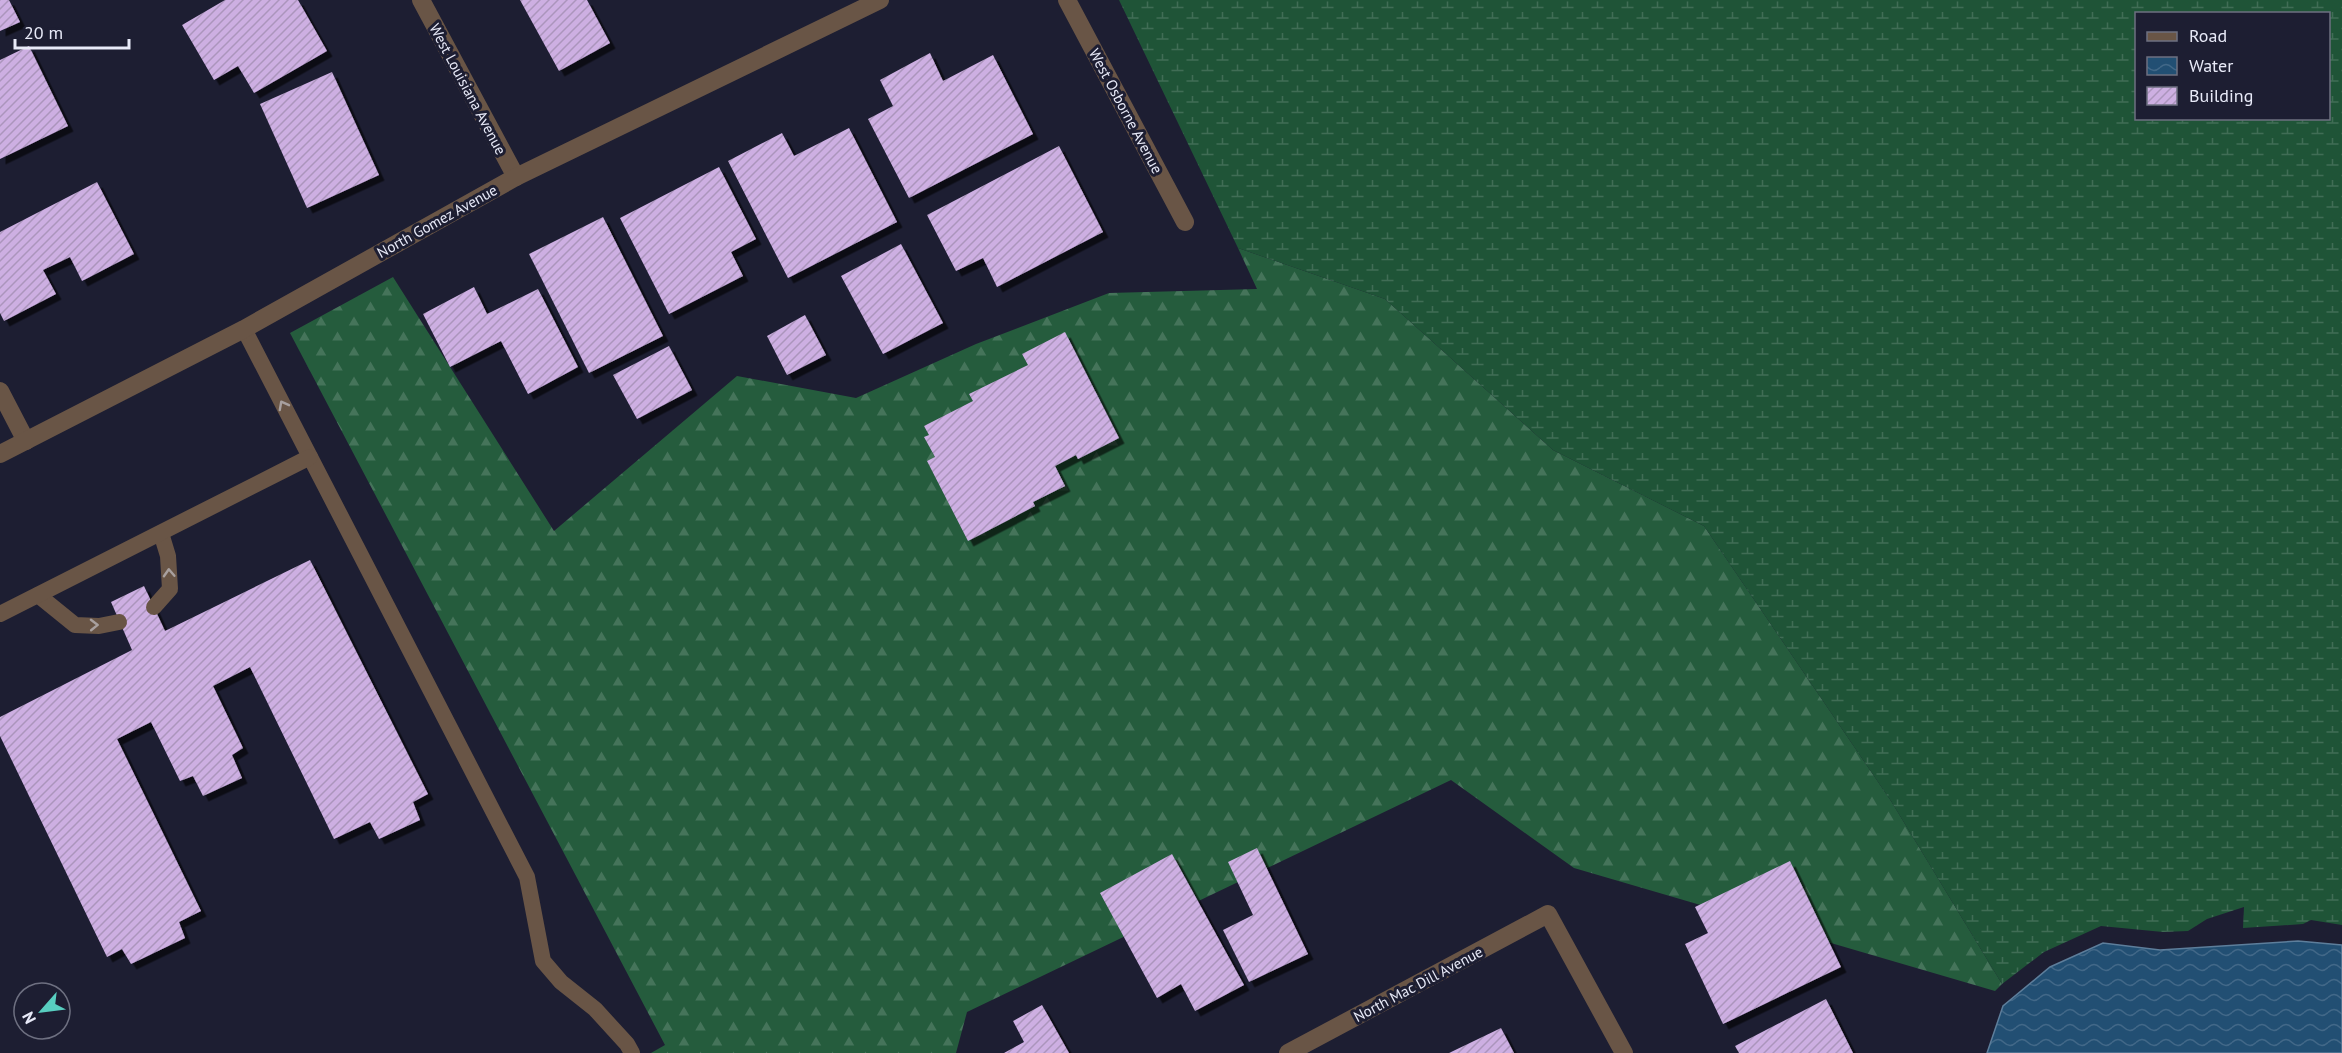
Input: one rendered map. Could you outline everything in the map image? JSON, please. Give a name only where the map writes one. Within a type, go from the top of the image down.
[{"type":"street","name":"West Louisiana Avenue","points":[[421,0],[516,177]]},
{"type":"street","name":"North Gomez Avenue","points":[[0,454],[244,329],[516,177],[880,0]]},
{"type":"street","name":"West Osborne Avenue","points":[[1067,0],[1185,222]]},
{"type":"street","points":[[0,391],[26,441]]},
{"type":"street","name":"North Mac Dill Avenue","points":[[1288,1053],[1548,914],[1624,1053]]},
{"type":"lane","points":[[244,329],[526,877],[543,961],[561,982],[595,1009],[627,1044],[632,1053]]},
{"type":"lane","points":[[0,614],[310,457]]},
{"type":"lane","points":[[154,607],[170,590],[168,556],[161,533]]},
{"type":"lane","points":[[38,595],[75,625],[99,626],[119,622]]},
{"type":"green space","points":[[1119,0],[2342,0],[2342,925],[2311,920],[2303,924],[2243,928],[2244,907],[2207,919],[2188,931],[2163,932],[2101,926],[2044,952],[2002,984],[1891,801],[1704,526],[1553,450],[1385,299],[1238,248]]},
{"type":"green space","points":[[1238,248],[1385,299],[1553,450],[1704,526],[1891,801],[2002,984],[1995,991],[1574,868],[1451,780],[967,1012],[956,1053],[651,1053],[665,1045],[290,333],[393,277],[554,531],[737,376],[856,398],[976,344],[1109,293],[1257,289]]},
{"type":"water","points":[[2298,941],[2342,945],[2342,1053],[1987,1053],[2003,1006],[2050,967],[2103,943],[2160,950]]},
{"type":"building","points":[[0,0],[9,0],[20,22],[0,31]]},
{"type":"building","points":[[225,0],[298,0],[327,51],[254,93],[238,66],[214,80],[182,25]]},
{"type":"building","points":[[520,0],[587,0],[610,43],[559,71]]},
{"type":"building","points":[[29,46],[68,126],[0,159],[0,60]]},
{"type":"building","points":[[930,53],[943,81],[993,55],[1033,134],[909,198],[868,119],[893,106],[880,80]]},
{"type":"building","points":[[332,72],[379,175],[307,208],[260,104]]},
{"type":"building","points":[[849,128],[897,222],[788,278],[728,161],[782,133],[794,156]]},
{"type":"building","points":[[1059,146],[1103,232],[997,287],[983,258],[956,271],[927,215]]},
{"type":"building","points":[[719,167],[756,239],[731,252],[743,276],[669,314],[620,218]]},
{"type":"building","points":[[97,182],[134,254],[82,281],[70,257],[43,270],[56,294],[4,321],[0,313],[0,232]]},
{"type":"building","points":[[603,217],[663,336],[589,373],[529,254]]},
{"type":"building","points":[[901,244],[943,323],[883,354],[841,276]]},
{"type":"building","points":[[474,287],[487,314],[538,289],[578,367],[528,394],[501,341],[450,367],[423,314]]},
{"type":"building","points":[[805,315],[826,355],[787,375],[767,336]]},
{"type":"building","points":[[1065,332],[1119,438],[1078,459],[1076,455],[1055,466],[1065,486],[1033,502],[1035,506],[968,541],[927,461],[935,457],[924,437],[929,435],[924,426],[973,401],[969,394],[1028,365],[1022,354]]},
{"type":"building","points":[[669,346],[692,390],[637,419],[613,375]]},
{"type":"building","points":[[310,560],[428,794],[413,802],[420,820],[379,839],[370,822],[334,839],[250,667],[213,686],[243,748],[232,755],[242,778],[203,796],[193,776],[180,781],[151,722],[117,739],[201,911],[179,922],[185,938],[131,964],[122,949],[107,957],[0,736],[0,717],[132,650],[111,602],[144,586],[165,631]]},
{"type":"building","points":[[1257,848],[1308,954],[1249,982],[1223,930],[1253,915],[1228,862]]},
{"type":"building","points":[[1172,854],[1244,985],[1195,1011],[1181,984],[1157,998],[1100,893]]},
{"type":"building","points":[[1790,861],[1841,967],[1723,1024],[1685,944],[1708,933],[1695,907]]},
{"type":"building","points":[[1826,999],[1853,1053],[1739,1053],[1735,1046]]},
{"type":"building","points":[[1042,1005],[1069,1053],[1004,1053],[1024,1042],[1013,1021]]},
{"type":"building","points":[[1501,1028],[1514,1053],[1449,1053]]}]
